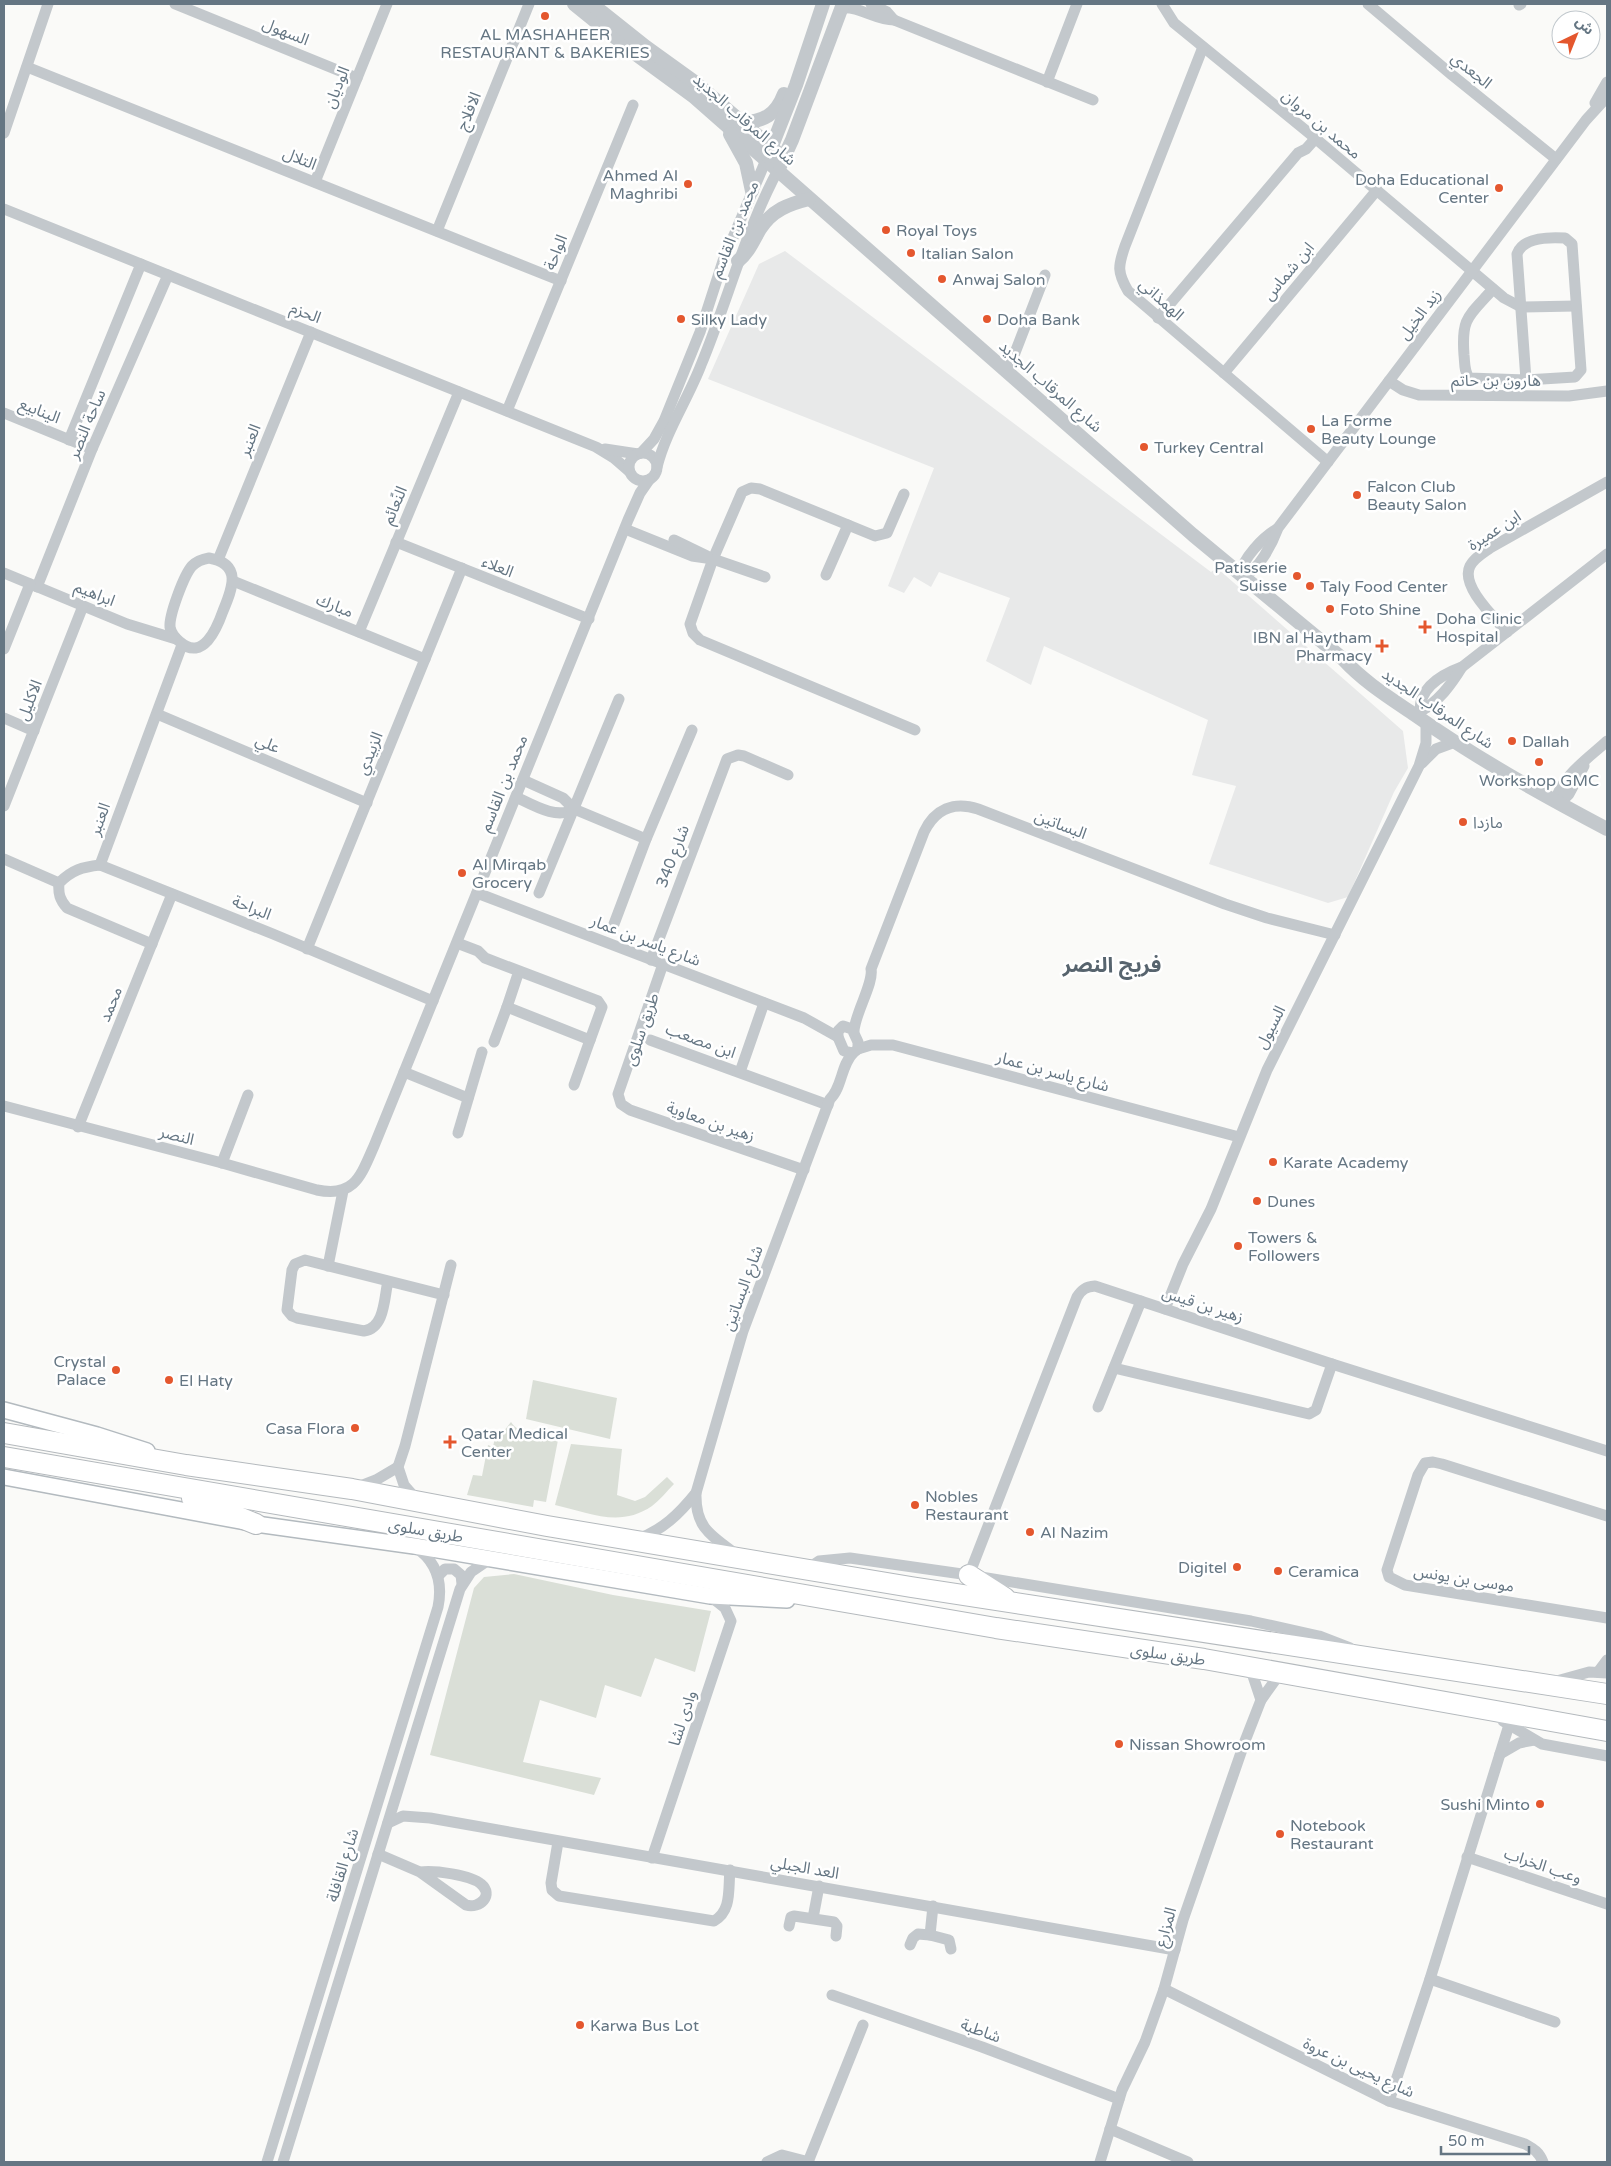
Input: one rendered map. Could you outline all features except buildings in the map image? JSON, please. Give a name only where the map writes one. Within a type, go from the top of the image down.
[{"type":"highway","name":"طريق سلوى","points":[[4,1433],[186,1465],[352,1489],[420,1504],[1013,1603],[1547,1683],[1607,1694]]},
{"type":"highway","name":"طريق سلوى","points":[[4,1457],[1058,1638],[1281,1672],[1607,1731]]},
{"type":"highway","points":[[157,1484],[256,1524]]},
{"type":"highway","points":[[969,1575],[1013,1603]]},
{"type":"main road","name":"طريق سلوى","points":[[4,1410],[105,1437],[186,1465]]},
{"type":"main road","name":"طريق سلوى","points":[[4,1477],[256,1524],[414,1546],[710,1596],[847,1602]]},
{"type":"street","points":[[4,133],[48,4]]},
{"type":"street","name":"الوديان","points":[[315,182],[387,4]]},
{"type":"street","name":"الافلاج","points":[[437,231],[529,4]]},
{"type":"street","name":"شارع المرقاب الجديد","points":[[574,4],[637,55],[680,85],[721,121],[781,164],[809,199],[1241,576],[1343,660],[1362,678],[1509,769],[1518,779]]},
{"type":"street","name":"شارع المرقاب الجديد","points":[[592,4],[646,47],[696,83],[742,123],[769,154]]},
{"type":"street","name":"محمد بن القاسم","points":[[640,454],[654,439],[664,421],[700,332],[718,275],[769,154],[807,53],[823,4]]},
{"type":"street","points":[[871,4],[887,12],[894,20]]},
{"type":"street","points":[[1046,82],[1077,4]]},
{"type":"street","name":"محمد بن مروان","points":[[1162,4],[1174,23],[1312,136],[1493,289],[1520,307]]},
{"type":"street","name":"الجعدي","points":[[1368,4],[1556,159]]},
{"type":"street","name":"السهول","points":[[180,5],[357,78]]},
{"type":"street","points":[[842,6],[894,20],[1093,100]]},
{"type":"street","name":"محمد بن القاسم","points":[[657,467],[665,442],[703,360],[754,219],[781,164],[842,6]]},
{"type":"street","name":"الهمذاني","points":[[1203,47],[1119,263],[1120,277],[1128,291],[1158,318],[1328,462]]},
{"type":"street","points":[[742,123],[764,119],[775,111],[782,99],[795,65],[807,53]]},
{"type":"street","name":"التلال","points":[[27,67],[561,281]]},
{"type":"street","name":"زيد الخيل","points":[[1586,120],[1607,82]]},
{"type":"street","name":"زيد الخيل","points":[[1241,576],[1252,571],[1273,542],[1278,528],[1556,159],[1586,120],[1607,97]]},
{"type":"street","name":"الواحة","points":[[507,411],[633,105]]},
{"type":"street","points":[[721,121],[746,163],[752,191]]},
{"type":"street","points":[[1158,318],[1298,153],[1306,149],[1312,136]]},
{"type":"street","name":"ابن شماس","points":[[1224,373],[1376,190]]},
{"type":"street","points":[[738,261],[747,253],[761,227],[771,215],[787,205],[809,199]]},
{"type":"street","name":"الحزم","points":[[4,209],[596,447],[617,452],[640,454]]},
{"type":"street","points":[[1493,289],[1470,316],[1464,328],[1465,372],[1469,378],[1474,380],[1526,380],[1573,377],[1579,374],[1581,370],[1572,244],[1569,240],[1560,238],[1529,241],[1519,249],[1517,254],[1526,380]]},
{"type":"street","name":"ساحة النصر","points":[[70,440],[141,264]]},
{"type":"street","name":"ساحة النصر","points":[[4,649],[168,275]]},
{"type":"street","points":[[1008,371],[1045,275]]},
{"type":"street","points":[[1520,307],[1576,306]]},
{"type":"street","name":"العنبر","points":[[218,560],[311,332]]},
{"type":"street","name":"هارون بن حاتم","points":[[1389,381],[1411,394],[1428,396],[1569,396],[1607,391]]},
{"type":"street","name":"النًعائم","points":[[359,632],[459,392]]},
{"type":"street","name":"الينابيع","points":[[4,413],[92,449]]},
{"type":"street","name":"الحزم","points":[[596,447],[614,458],[630,473]]},
{"type":"street","points":[[640,454],[654,458],[657,467],[655,474],[649,480],[639,481],[630,473],[629,462],[640,454]]},
{"type":"street","name":"محمد بن القاسم","points":[[627,524],[632,493],[630,473]]},
{"type":"street","name":"محمد بن القاسم","points":[[343,1192],[361,1176],[627,524],[640,493],[649,480]]},
{"type":"street","name":"ابن عميرة","points":[[1507,632],[1470,587],[1467,577],[1470,566],[1477,556],[1490,548],[1607,482]]},
{"type":"street","points":[[904,494],[887,534],[875,536],[760,489],[751,488],[742,492],[713,560],[690,624],[693,633],[700,640],[914,730]]},
{"type":"street","points":[[627,524],[692,556],[713,560],[765,577]]},
{"type":"street","points":[[826,575],[848,525]]},
{"type":"street","name":"العلاء","points":[[396,542],[589,619]]},
{"type":"street","name":"السيول","points":[[1165,1309],[1183,1264],[1210,1210],[1275,1052],[1419,766],[1426,743],[1421,700],[1426,691],[1444,674],[1462,667],[1607,554]]},
{"type":"street","points":[[209,558],[218,560],[226,564],[231,572],[233,581],[215,632],[209,641],[201,646],[191,647],[179,642],[170,628],[171,618],[188,572],[193,564],[209,558]]},
{"type":"street","name":"الزبيدي","points":[[307,949],[462,568]]},
{"type":"street","name":"ابراهيم","points":[[4,573],[127,624],[179,642]]},
{"type":"street","name":"مبارك","points":[[233,581],[425,658]]},
{"type":"street","name":"الاكليل","points":[[4,806],[83,606]]},
{"type":"street","name":"العنبر","points":[[100,865],[118,812],[157,714],[179,642]]},
{"type":"street","points":[[539,893],[619,698]]},
{"type":"street","name":"علي","points":[[157,714],[366,803]]},
{"type":"street","name":"شارع المرقاب الجديد","points":[[1422,715],[1455,742],[1500,771],[1518,779],[1607,830]]},
{"type":"street","points":[[4,718],[34,731]]},
{"type":"street","points":[[614,924],[646,839],[692,730]]},
{"type":"street","name":"السيول","points":[[1419,766],[1436,749],[1455,742]]},
{"type":"street","points":[[1557,803],[1561,787],[1584,762],[1607,742]]},
{"type":"street","name":"شارع 340","points":[[651,960],[727,760],[738,755],[788,775]]},
{"type":"street","points":[[523,780],[559,796],[574,809],[646,839]]},
{"type":"street","points":[[516,797],[556,813],[565,813],[574,809]]},
{"type":"street","name":"البساتين","points":[[843,1032],[865,976],[871,970],[929,822],[936,814],[956,805],[978,809],[1246,911],[1335,935]]},
{"type":"street","points":[[4,860],[59,883]]},
{"type":"street","points":[[100,865],[81,867],[69,873],[59,883],[58,892],[61,901],[67,908],[152,944]]},
{"type":"street","name":"البراحة","points":[[100,865],[274,934],[433,1001]]},
{"type":"street","name":"شارع ياسر بن عمار","points":[[477,893],[843,1032],[844,1052],[855,1051],[871,1045],[893,1045],[1239,1137]]},
{"type":"street","name":"محمد","points":[[78,1127],[172,894]]},
{"type":"street","points":[[455,946],[478,958],[485,958],[598,1001],[602,1007],[574,1085]]},
{"type":"street","name":"طريق سلوى","points":[[618,1094],[663,964]]},
{"type":"street","points":[[494,1042],[519,971]]},
{"type":"street","name":"ابن مصعب","points":[[740,1072],[764,1003]]},
{"type":"street","points":[[506,1007],[590,1040]]},
{"type":"street","points":[[843,1032],[858,1042],[855,1051]]},
{"type":"street","name":"شارع البساتين","points":[[829,1102],[829,1092],[838,1065],[843,1032]]},
{"type":"street","name":"ابن مصعب","points":[[650,1040],[829,1102]]},
{"type":"street","name":"شارع البساتين","points":[[739,1557],[712,1537],[705,1529],[697,1516],[696,1493],[743,1331],[829,1102],[847,1060],[855,1051]]},
{"type":"street","points":[[458,1133],[482,1052]]},
{"type":"street","points":[[404,1072],[468,1098]]},
{"type":"street","name":"زهير بن معاوية","points":[[618,1094],[621,1104],[630,1110],[804,1170]]},
{"type":"street","points":[[222,1163],[248,1095]]},
{"type":"street","name":"النصر","points":[[4,1106],[317,1190],[330,1193],[343,1192]]},
{"type":"street","points":[[328,1266],[343,1192]]},
{"type":"street","points":[[388,1281],[378,1323],[370,1330],[364,1331],[292,1316],[287,1310],[286,1305],[293,1267],[298,1262],[305,1260],[444,1295]]},
{"type":"street","points":[[398,1467],[451,1265]]},
{"type":"street","name":"زهير بن قيس","points":[[969,1575],[1080,1291],[1095,1286],[1332,1364],[1607,1451]]},
{"type":"street","points":[[1098,1407],[1140,1301]]},
{"type":"street","points":[[1114,1368],[1309,1414],[1316,1410],[1332,1364]]},
{"type":"street","name":"موسى بن يونس","points":[[1607,1516],[1433,1462],[1425,1464],[1418,1475],[1387,1570],[1389,1577],[1405,1586],[1607,1618]]},
{"type":"street","name":"طريق سلوى","points":[[352,1489],[376,1480],[398,1467],[404,1484],[420,1504]]},
{"type":"street","name":"شارع البساتين","points":[[632,1540],[664,1525],[696,1493]]},
{"type":"street","name":"شارع القافلة","points":[[267,2162],[438,1607],[440,1597],[438,1576],[428,1557],[414,1546]]},
{"type":"street","name":"طريق سلوى","points":[[807,1568],[819,1561],[850,1558],[969,1575],[1292,1629],[1344,1645],[1364,1657]]},
{"type":"street","name":"شارع القافلة","points":[[283,2162],[462,1584],[476,1567],[490,1559]]},
{"type":"street","points":[[438,1576],[445,1570],[454,1569],[461,1575],[462,1584]]},
{"type":"street","name":"وادى لشا","points":[[652,1858],[731,1621],[724,1608],[710,1596]]},
{"type":"street","points":[[1603,1672],[1607,1660]]},
{"type":"street","points":[[1250,1667],[1261,1700]]},
{"type":"street","name":"المزارع","points":[[1100,2162],[1119,2099],[1145,2042],[1164,1988],[1183,1920],[1261,1700],[1281,1672]]},
{"type":"street","name":"طريق سلوى","points":[[1547,1683],[1603,1672]]},
{"type":"street","name":"طريق سلوى","points":[[1488,1709],[1509,1725],[1534,1740],[1553,1747],[1607,1756]]},
{"type":"street","points":[[1389,2101],[1430,1979],[1509,1725]]},
{"type":"street","points":[[1500,1754],[1519,1743],[1534,1740]]},
{"type":"street","name":"العد الجبلي","points":[[396,1797],[406,1810],[430,1818]]},
{"type":"street","name":"العد الجبلي","points":[[388,1823],[403,1816],[430,1818],[1175,1950]]},
{"type":"street","points":[[558,1842],[551,1882],[552,1890],[559,1896],[714,1921],[723,1916],[727,1908],[730,1870]]},
{"type":"street","points":[[378,1854],[420,1872],[466,1905],[473,1907],[480,1905],[485,1899],[486,1892],[483,1885],[477,1881],[458,1875],[420,1872]]},
{"type":"street","name":"وعب الخراب","points":[[1468,1857],[1607,1904]]},
{"type":"street","points":[[813,1918],[819,1886]]},
{"type":"street","points":[[930,1935],[933,1906]]},
{"type":"street","points":[[789,1926],[791,1917],[794,1916],[834,1922],[837,1926],[836,1936]]},
{"type":"street","points":[[910,1945],[913,1938],[918,1934],[949,1940],[951,1948]]},
{"type":"street","points":[[1430,1979],[1556,2022]]},
{"type":"street","name":"شارع يحيى بن عروة","points":[[1164,1988],[1389,2101],[1525,2144],[1535,2149],[1543,2162]]},
{"type":"street","name":"شاطبة","points":[[832,1995],[982,2047],[1119,2099]]},
{"type":"street","points":[[768,2162],[782,2155],[808,2162],[864,2025]]},
{"type":"street","points":[[1110,2129],[1188,2162]]},
{"type":"shaded area","points":[[785,251],[1211,572],[1217,568],[1403,731],[1408,768],[1394,792],[1348,897],[1328,903],[1209,864],[1236,786],[1192,775],[1208,720],[1044,646],[1031,685],[986,661],[1010,598],[939,572],[931,587],[914,577],[904,593],[888,586],[934,468],[708,379],[759,264]]},
{"type":"shaded area","points":[[533,1380],[617,1398],[610,1439],[526,1419]]},
{"type":"shaded area","points":[[511,1422],[515,1427],[526,1433],[558,1440],[546,1502],[534,1500],[533,1507],[467,1495],[473,1475],[482,1476],[488,1445],[493,1447],[496,1432],[504,1431]]},
{"type":"shaded area","points":[[571,1444],[622,1449],[617,1495],[635,1501],[645,1497],[667,1477],[674,1484],[652,1506],[640,1513],[628,1516],[605,1517],[555,1505]]},
{"type":"shaded area","points":[[514,1574],[613,1595],[711,1611],[695,1672],[655,1658],[641,1697],[605,1685],[596,1718],[540,1700],[523,1762],[601,1778],[594,1795],[430,1755],[474,1588],[484,1577]]},
{"type":"place","name":"AL MASHAHEER RESTAURANT & BAKERIES","points":[[545,16]]},
{"type":"place","name":"Ahmed Al Maghribi","points":[[688,184]]},
{"type":"place","name":"Doha Educational Center","points":[[1499,188]]},
{"type":"place","name":"Royal Toys","points":[[886,230]]},
{"type":"place","name":"Italian Salon","points":[[911,253]]},
{"type":"place","name":"Anwaj Salon","points":[[942,279]]},
{"type":"place","name":"Silky Lady","points":[[681,319]]},
{"type":"place","name":"Doha Bank","points":[[987,319]]},
{"type":"place","name":"La Forme Beauty Lounge","points":[[1311,429]]},
{"type":"place","name":"Turkey Central","points":[[1144,447]]},
{"type":"place","name":"Falcon Club Beauty Salon","points":[[1357,495]]},
{"type":"place","name":"Patisserie Suisse","points":[[1297,576]]},
{"type":"place","name":"Taly Food Center","points":[[1310,586]]},
{"type":"place","name":"Foto Shine","points":[[1330,609]]},
{"type":"place","name":"Doha Clinic Hospital","points":[[1425,627]]},
{"type":"place","name":"IBN al Haytham Pharmacy","points":[[1382,646]]},
{"type":"place","name":"Dallah","points":[[1512,741]]},
{"type":"place","name":"Workshop GMC","points":[[1539,762]]},
{"type":"place","name":"مازدا","points":[[1463,822]]},
{"type":"place","name":"Al Mirqab Grocery","points":[[462,873]]},
{"type":"place","name":"Karate Academy","points":[[1273,1162]]},
{"type":"place","name":"Dunes","points":[[1257,1201]]},
{"type":"place","name":"Towers & Followers","points":[[1238,1246]]},
{"type":"place","name":"Crystal Palace","points":[[116,1370]]},
{"type":"place","name":"El Haty","points":[[169,1380]]},
{"type":"place","name":"Casa Flora","points":[[355,1428]]},
{"type":"place","name":"Qatar Medical Center","points":[[450,1442]]},
{"type":"place","name":"Nobles Restaurant","points":[[915,1505]]},
{"type":"place","name":"Al Nazim","points":[[1030,1532]]},
{"type":"place","name":"Digitel","points":[[1237,1567]]},
{"type":"place","name":"Ceramica","points":[[1278,1571]]},
{"type":"place","name":"Nissan Showroom","points":[[1119,1744]]},
{"type":"place","name":"Sushi Minto","points":[[1540,1804]]},
{"type":"place","name":"Notebook Restaurant","points":[[1280,1834]]},
{"type":"place","name":"Karwa Bus Lot","points":[[580,2025]]},
{"type":"district","name":"فريج النصر","points":[[1112,965]]}]
